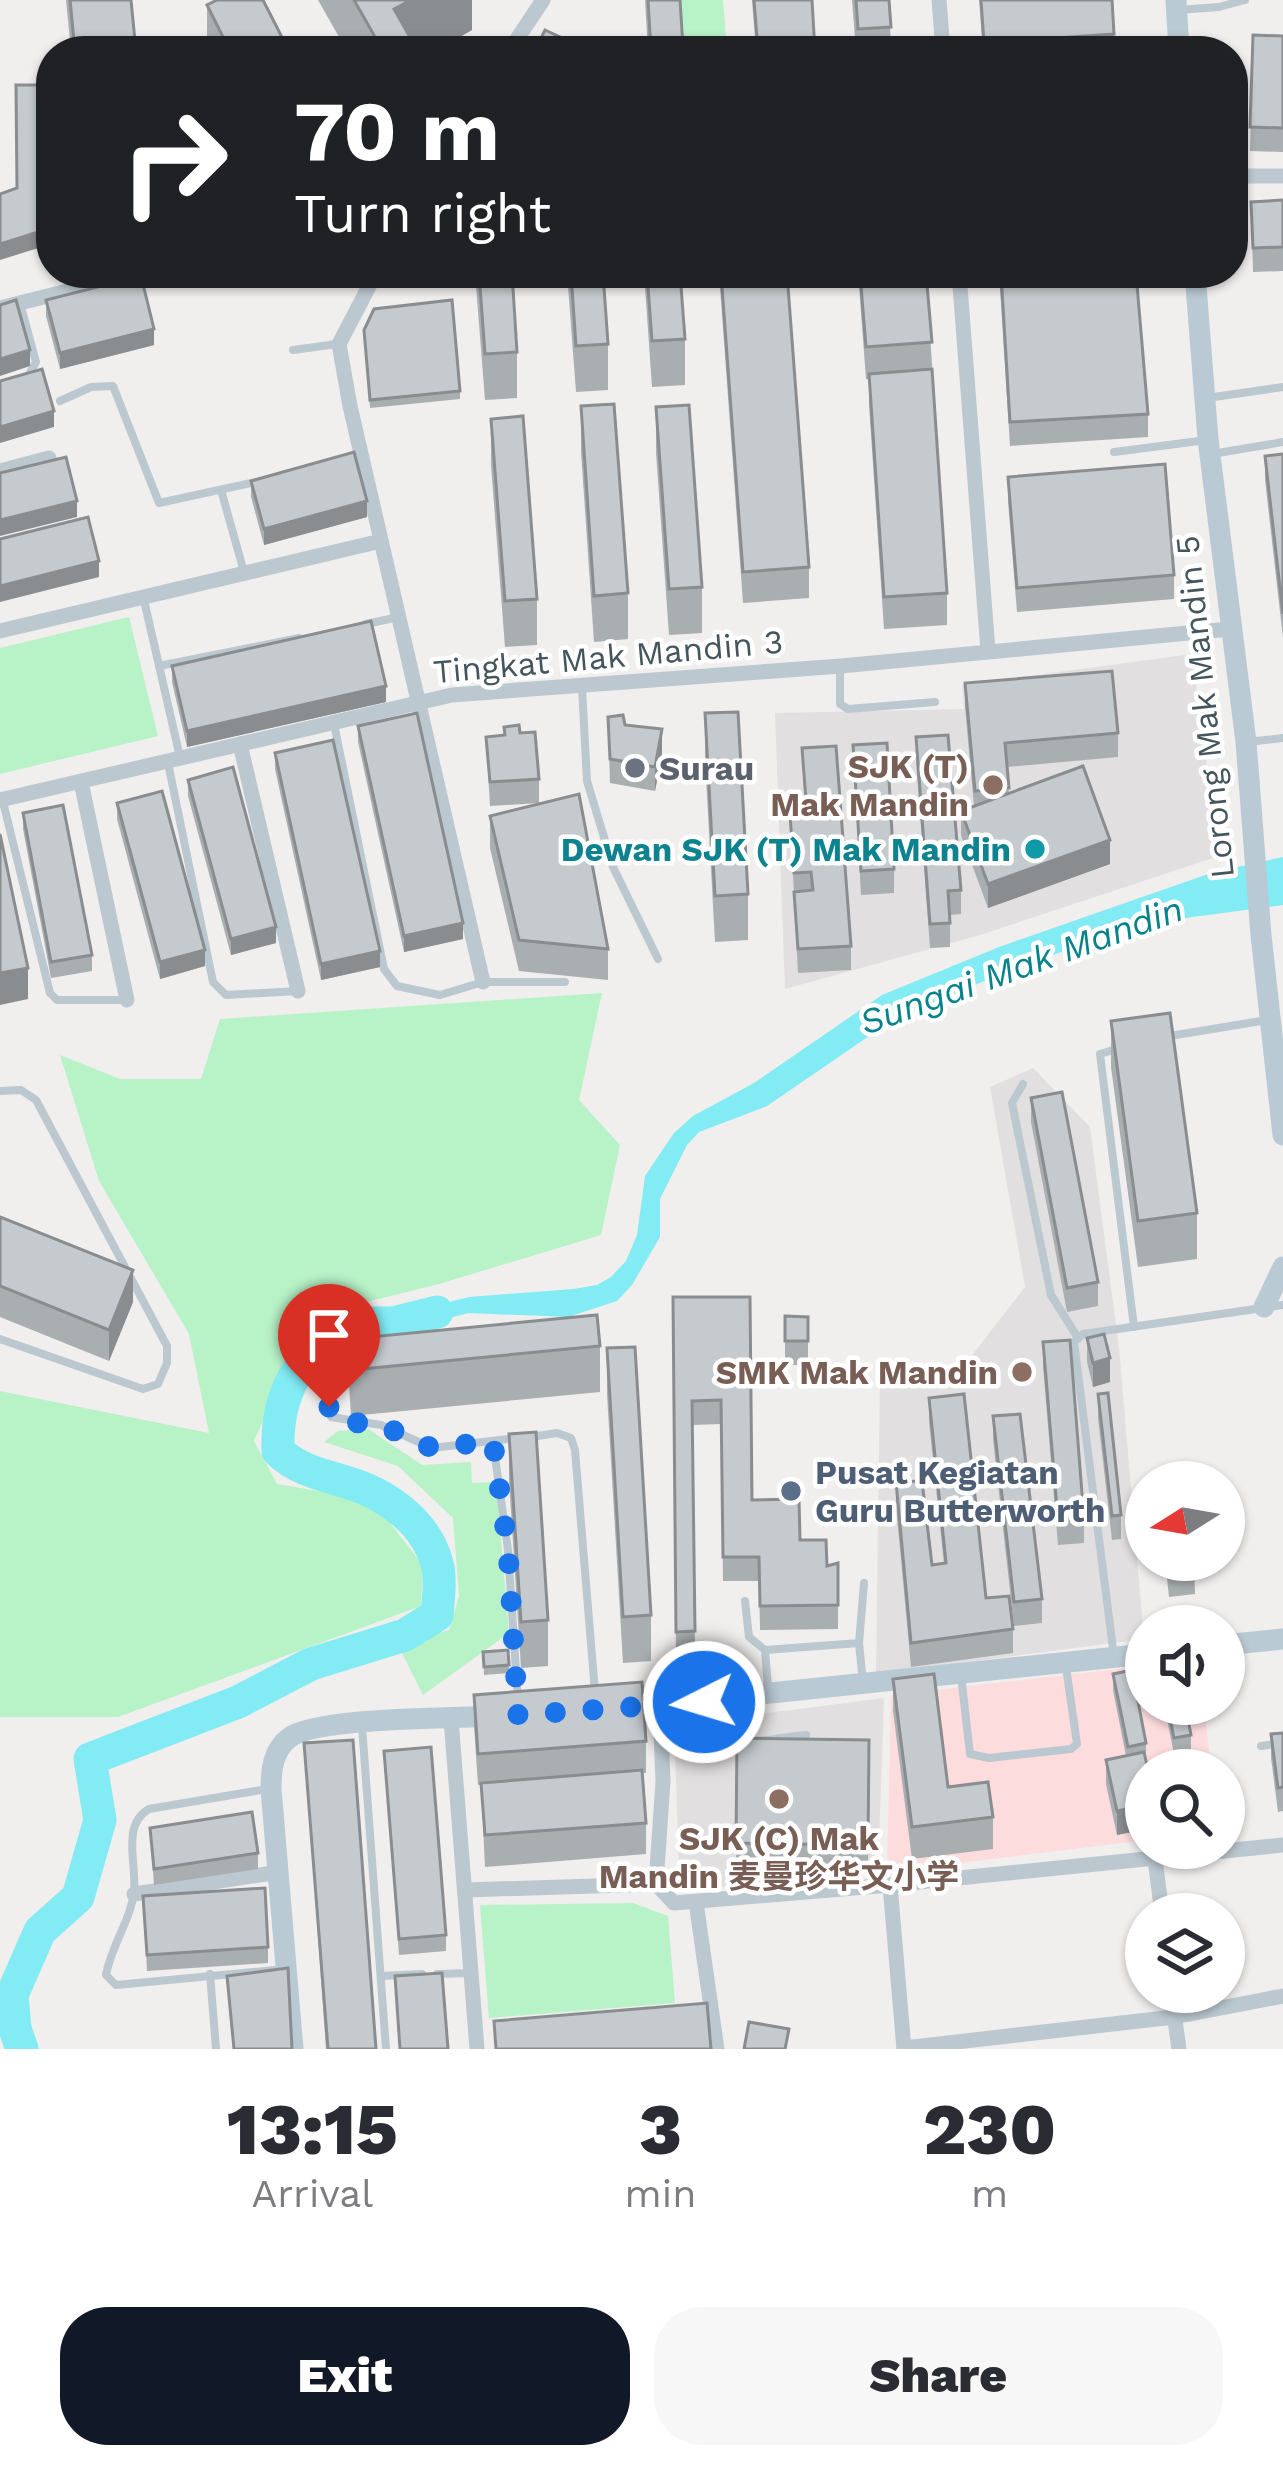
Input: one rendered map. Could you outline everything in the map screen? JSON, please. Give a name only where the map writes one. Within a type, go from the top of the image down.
[{"type":"street","points":[[939,0],[942,36]]},
{"type":"street","points":[[517,36],[533,4]]},
{"type":"street","points":[[1176,5],[1178,36]]},
{"type":"street","points":[[1248,176],[1283,176]]},
{"type":"street","points":[[0,308],[78,288]]},
{"type":"street","points":[[368,288],[339,344],[483,982]]},
{"type":"street","points":[[960,288],[988,651]]},
{"type":"street","name":"Lorong Mak Mandin 5","points":[[1197,288],[1209,447],[1246,742],[1283,1135]]},
{"type":"street","points":[[0,471],[49,458]]},
{"type":"street","points":[[0,631],[381,541]]},
{"type":"street","name":"Tingkat Mak Mandin 3","points":[[2,800],[452,695],[841,666],[1230,629]]},
{"type":"street","points":[[240,745],[298,991]]},
{"type":"street","points":[[81,782],[127,1000]]},
{"type":"street","points":[[1274,1306],[1283,1267]]},
{"type":"street","points":[[1245,1643],[1283,1639]]},
{"type":"street","points":[[586,1711],[1125,1656]]},
{"type":"street","points":[[660,1706],[663,1781],[656,1884],[674,1903],[1125,1861]]},
{"type":"street","points":[[293,2049],[271,1789],[279,1748],[307,1727],[528,1714]]},
{"type":"street","points":[[451,1719],[477,2049]]},
{"type":"street","points":[[1245,1849],[1283,1845]]},
{"type":"street","points":[[134,1894],[279,1872]]},
{"type":"street","points":[[466,1890],[656,1884]]},
{"type":"street","points":[[890,1886],[904,2049],[1174,2017],[1283,1996]]},
{"type":"street","points":[[696,1903],[717,2049]]},
{"type":"street","points":[[687,2012],[711,2009]]},
{"type":"street","points":[[1174,2013],[1179,2049]]},
{"type":"street","points":[[476,2031],[500,2029]]},
{"type":"lane","points":[[1176,5],[1245,0]]},
{"type":"lane","points":[[15,382],[31,377],[36,362],[20,302]]},
{"type":"lane","points":[[293,350],[339,344]]},
{"type":"lane","points":[[60,401],[91,387],[113,386],[159,503],[261,480]]},
{"type":"lane","points":[[1205,398],[1283,387]]},
{"type":"lane","points":[[1114,452],[1283,442]]},
{"type":"lane","points":[[341,460],[361,455]]},
{"type":"lane","points":[[221,490],[244,572]]},
{"type":"lane","points":[[143,595],[212,982],[226,995],[298,991]]},
{"type":"lane","points":[[355,626],[399,617]]},
{"type":"lane","points":[[159,666],[312,635]]},
{"type":"lane","points":[[841,666],[839,704],[848,709],[934,702]]},
{"type":"lane","points":[[582,686],[586,781],[613,867],[658,959]]},
{"type":"lane","points":[[334,723],[383,968],[397,986],[440,995],[483,982],[565,982]]},
{"type":"lane","points":[[1246,742],[1283,738]]},
{"type":"lane","points":[[2,800],[50,993],[57,1000],[127,1000]]},
{"type":"lane","points":[[1157,1039],[1269,1020]]},
{"type":"lane","points":[[1135,1327],[1100,1054],[1138,1044]]},
{"type":"lane","points":[[1022,1084],[1012,1103],[1051,1295],[1078,1338]]},
{"type":"lane","points":[[0,1091],[21,1090],[36,1100],[167,1346],[167,1363],[158,1384],[143,1389],[0,1339]]},
{"type":"lane","points":[[1078,1338],[1274,1306]]},
{"type":"lane","points":[[1078,1338],[1072,1350],[1114,1657]]},
{"type":"lane","points":[[329,1407],[331,1417],[339,1421],[381,1425],[432,1448],[557,1433],[572,1438],[586,1711]]},
{"type":"lane","points":[[493,1441],[528,1714]]},
{"type":"lane","points":[[863,1684],[859,1642],[864,1583]]},
{"type":"lane","points":[[745,1601],[748,1636],[765,1650],[859,1642]]},
{"type":"lane","points":[[765,1650],[769,1695]]},
{"type":"lane","points":[[961,1674],[970,1754],[989,1758],[1071,1749],[1077,1744],[1065,1663]]},
{"type":"lane","points":[[704,1702],[706,1724],[726,1741],[806,1735]]},
{"type":"lane","points":[[362,1724],[386,2049]]},
{"type":"lane","points":[[1261,1746],[1283,1743]]},
{"type":"lane","points":[[640,1783],[663,1781]]},
{"type":"lane","points":[[271,1789],[142,1813],[133,1832],[134,1894],[107,1967],[110,1983],[287,1969]]},
{"type":"lane","points":[[381,1976],[471,1972]]},
{"type":"lane","points":[[210,1974],[216,2049]]},
{"type":"shaded area","name":"SJK (T) Mak Mandin","points":[[1192,654],[1219,856],[977,936],[785,989],[775,713],[964,709],[962,685]]},
{"type":"shaded area","name":"SMK Mak Mandin","points":[[1033,1068],[1090,1127],[1129,1461],[1125,1461],[1125,1581],[1139,1581],[1141,1605],[1125,1605],[1125,1641],[876,1674],[880,1381],[966,1363],[1025,1287],[990,1087]]},
{"type":"shaded area","points":[[1125,1668],[1125,1725],[1206,1725],[1209,1749],[1125,1749],[1125,1843],[887,1872],[891,1695]]},
{"type":"shaded area","name":"SJK (C) Mak Mandin 麦曼珍华文小学","points":[[884,1698],[878,1872],[680,1891],[674,1725]]},
{"type":"green space","points":[[680,0],[723,0],[726,36],[683,36]]},
{"type":"green space","points":[[129,617],[158,736],[0,774],[0,648]]},
{"type":"green space","points":[[602,993],[579,1100],[620,1145],[601,1235],[439,1284],[310,1316],[254,1441],[277,1484],[372,1500],[423,1565],[421,1606],[118,1717],[0,1717],[0,1391],[209,1433],[189,1334],[99,1181],[60,1055],[120,1079],[201,1079],[220,1019]]},
{"type":"green space","points":[[368,1429],[422,1465],[471,1462],[472,1483],[496,1482],[509,1633],[423,1695],[398,1645],[449,1630],[459,1596],[453,1518],[398,1466],[324,1442],[338,1431]]},
{"type":"green space","points":[[633,1903],[668,1916],[675,2003],[489,2018],[480,1905]]},
{"type":"water","points":[[1283,857],[1283,905],[1140,924],[1010,970],[891,1021],[767,1106],[699,1132],[687,1145],[660,1199],[660,1237],[617,1301],[568,1317],[469,1313],[416,1326],[394,1323],[413,1311],[469,1297],[573,1289],[611,1277],[626,1261],[637,1235],[645,1176],[674,1133],[693,1116],[754,1083],[882,995],[999,947],[1214,872]]},
{"type":"building","points":[[70,0],[131,0],[135,36],[74,36]]},
{"type":"building","points":[[217,0],[263,0],[281,36],[222,36],[207,5]]},
{"type":"building","points":[[354,0],[411,0],[394,9],[409,36],[374,36]]},
{"type":"building","points":[[648,0],[680,0],[682,36],[650,36]]},
{"type":"building","points":[[754,0],[812,0],[814,36],[757,36]]},
{"type":"building","points":[[856,0],[889,0],[891,27],[858,29]]},
{"type":"building","points":[[981,0],[1112,0],[1114,34],[984,36]]},
{"type":"building","points":[[1253,35],[1283,36],[1283,128],[1250,127]]},
{"type":"building","points":[[16,85],[36,85],[36,233],[0,244],[0,194],[17,188]]},
{"type":"building","points":[[1283,200],[1283,247],[1253,248],[1251,202]]},
{"type":"building","points":[[94,288],[144,288],[154,329],[60,353],[46,300]]},
{"type":"building","points":[[480,288],[513,288],[517,352],[485,354]]},
{"type":"building","points":[[572,288],[604,288],[608,344],[576,346]]},
{"type":"building","points":[[648,288],[681,288],[685,339],[652,341]]},
{"type":"building","points":[[722,288],[788,288],[809,567],[743,572]]},
{"type":"building","points":[[861,288],[927,288],[932,342],[866,347]]},
{"type":"building","points":[[1002,288],[1137,288],[1148,414],[1010,422]]},
{"type":"building","points":[[16,300],[30,350],[0,359],[0,305]]},
{"type":"building","points":[[452,300],[460,391],[370,400],[364,330],[374,309]]},
{"type":"building","points":[[42,369],[54,411],[0,427],[0,381]]},
{"type":"building","points":[[932,369],[947,593],[884,597],[869,374]]},
{"type":"building","points":[[614,404],[628,593],[594,596],[581,406]]},
{"type":"building","points":[[689,405],[702,587],[669,589],[656,407]]},
{"type":"building","points":[[523,416],[537,599],[505,601],[491,419]]},
{"type":"building","points":[[354,452],[367,501],[264,529],[251,481]]},
{"type":"building","points":[[1283,454],[1283,614],[1265,456]]},
{"type":"building","points":[[66,457],[77,501],[0,520],[0,473]]},
{"type":"building","points":[[1165,464],[1174,575],[1017,588],[1008,477]]},
{"type":"building","points":[[88,517],[99,561],[0,586],[0,539]]},
{"type":"building","points":[[371,621],[386,686],[187,731],[172,666]]},
{"type":"building","points":[[1112,671],[1118,733],[1005,743],[1009,788],[975,791],[965,683]]},
{"type":"building","points":[[738,712],[748,894],[715,896],[705,713]]},
{"type":"building","points":[[417,713],[463,923],[404,936],[358,726]]},
{"type":"building","points":[[623,715],[625,725],[662,729],[655,767],[610,759],[608,717]]},
{"type":"building","points":[[519,725],[520,733],[535,732],[539,779],[490,782],[486,737],[505,735],[504,727]]},
{"type":"building","points":[[948,735],[961,890],[948,891],[950,923],[930,924],[916,737]]},
{"type":"building","points":[[333,740],[380,951],[321,964],[275,753]]},
{"type":"building","points":[[887,743],[894,869],[861,871],[853,745]]},
{"type":"building","points":[[836,746],[851,946],[798,949],[794,892],[813,890],[811,872],[794,873],[790,814],[807,813],[802,748]]},
{"type":"building","name":"Dewan SJK (T) Mak Mandin","points":[[1083,766],[1110,840],[988,884],[961,811]]},
{"type":"building","points":[[233,767],[276,927],[231,939],[188,780]]},
{"type":"building","points":[[162,791],[205,950],[160,962],[117,803]]},
{"type":"building","points":[[579,794],[608,949],[519,940],[490,816]]},
{"type":"building","points":[[63,805],[92,955],[51,962],[23,813]]},
{"type":"building","points":[[0,834],[28,968],[0,973]]},
{"type":"building","points":[[1170,1013],[1197,1213],[1138,1221],[1111,1021]]},
{"type":"building","points":[[1062,1092],[1098,1282],[1067,1288],[1031,1098]]},
{"type":"building","points":[[0,1217],[133,1270],[109,1330],[0,1286]]},
{"type":"building","points":[[673,1297],[750,1297],[752,1500],[799,1499],[800,1540],[826,1540],[827,1566],[838,1563],[838,1605],[760,1606],[759,1557],[723,1557],[721,1400],[692,1401],[695,1631],[676,1632]]},
{"type":"building","points":[[597,1315],[600,1346],[351,1370],[349,1339]]},
{"type":"building","points":[[785,1316],[808,1317],[808,1341],[785,1341]]},
{"type":"building","points":[[1104,1334],[1110,1358],[1093,1363],[1087,1338]]},
{"type":"building","points":[[1070,1340],[1084,1519],[1058,1521],[1043,1342]]},
{"type":"building","points":[[635,1347],[651,1615],[623,1617],[607,1348]]},
{"type":"building","points":[[1108,1393],[1121,1515],[1112,1516],[1098,1394]]},
{"type":"building","points":[[964,1394],[986,1598],[1009,1596],[1013,1629],[911,1643],[896,1482],[922,1481],[932,1565],[946,1563],[929,1398]]},
{"type":"building","points":[[1020,1414],[1042,1599],[1014,1602],[993,1416]]},
{"type":"building","points":[[536,1432],[548,1620],[521,1622],[509,1434]]},
{"type":"building","points":[[508,1650],[509,1665],[484,1667],[483,1652]]},
{"type":"building","points":[[1125,1671],[1125,1725],[1143,1725],[1146,1743],[1128,1747],[1113,1674]]},
{"type":"building","points":[[934,1674],[948,1787],[988,1782],[993,1817],[912,1827],[893,1679]]},
{"type":"building","points":[[642,1682],[646,1741],[478,1754],[474,1695]]},
{"type":"building","points":[[1171,1725],[1189,1725],[1191,1735],[1174,1738]]},
{"type":"building","points":[[1283,1733],[1283,1787],[1278,1788],[1271,1734]]},
{"type":"building","points":[[737,1738],[869,1740],[868,1845],[736,1843]]},
{"type":"building","points":[[353,1740],[376,2049],[328,2049],[304,1743]]},
{"type":"building","points":[[431,1747],[446,1935],[399,1939],[384,1751]]},
{"type":"building","points":[[1125,1756],[1125,1809],[1117,1811],[1106,1760]]},
{"type":"building","points":[[642,1770],[646,1823],[485,1835],[481,1783]]},
{"type":"building","points":[[252,1812],[258,1853],[154,1869],[150,1828]]},
{"type":"building","points":[[265,1888],[268,1947],[147,1955],[143,1896]]},
{"type":"building","points":[[288,1968],[292,2049],[234,2049],[227,1976]]},
{"type":"building","points":[[442,1973],[448,2049],[400,2049],[395,1976]]},
{"type":"building","points":[[707,2003],[711,2049],[496,2049],[494,2021]]},
{"type":"building","points":[[749,2022],[789,2029],[785,2049],[744,2049]]},
{"type":"waterway","name":"Sungai Mak Mandin","points":[[22,2049],[12,1995],[40,1931],[78,1897],[100,1820],[90,1759],[238,1702],[311,1664],[405,1635],[437,1615],[438,1568],[416,1525],[376,1494],[301,1467],[278,1451],[281,1411],[293,1380],[339,1323],[393,1323],[437,1312]]},
{"type":"place","name":"Surau","points":[[635,768]]},
{"type":"place","name":"SJK (T) Mak Mandin","points":[[993,785]]},
{"type":"place","name":"Dewan SJK (T) Mak Mandin","points":[[1035,849]]},
{"type":"place","name":"SMK Mak Mandin","points":[[1022,1372]]},
{"type":"place","name":"Pusat Kegiatan Guru Butterworth","points":[[791,1491]]},
{"type":"place","name":"SJK (C) Mak Mandin 麦曼珍华文小学","points":[[779,1799]]},
{"type":"route","points":[[329,1407],[331,1417],[339,1421],[381,1425],[432,1448],[493,1441],[508,1550],[518,1715],[704,1702]]}]
